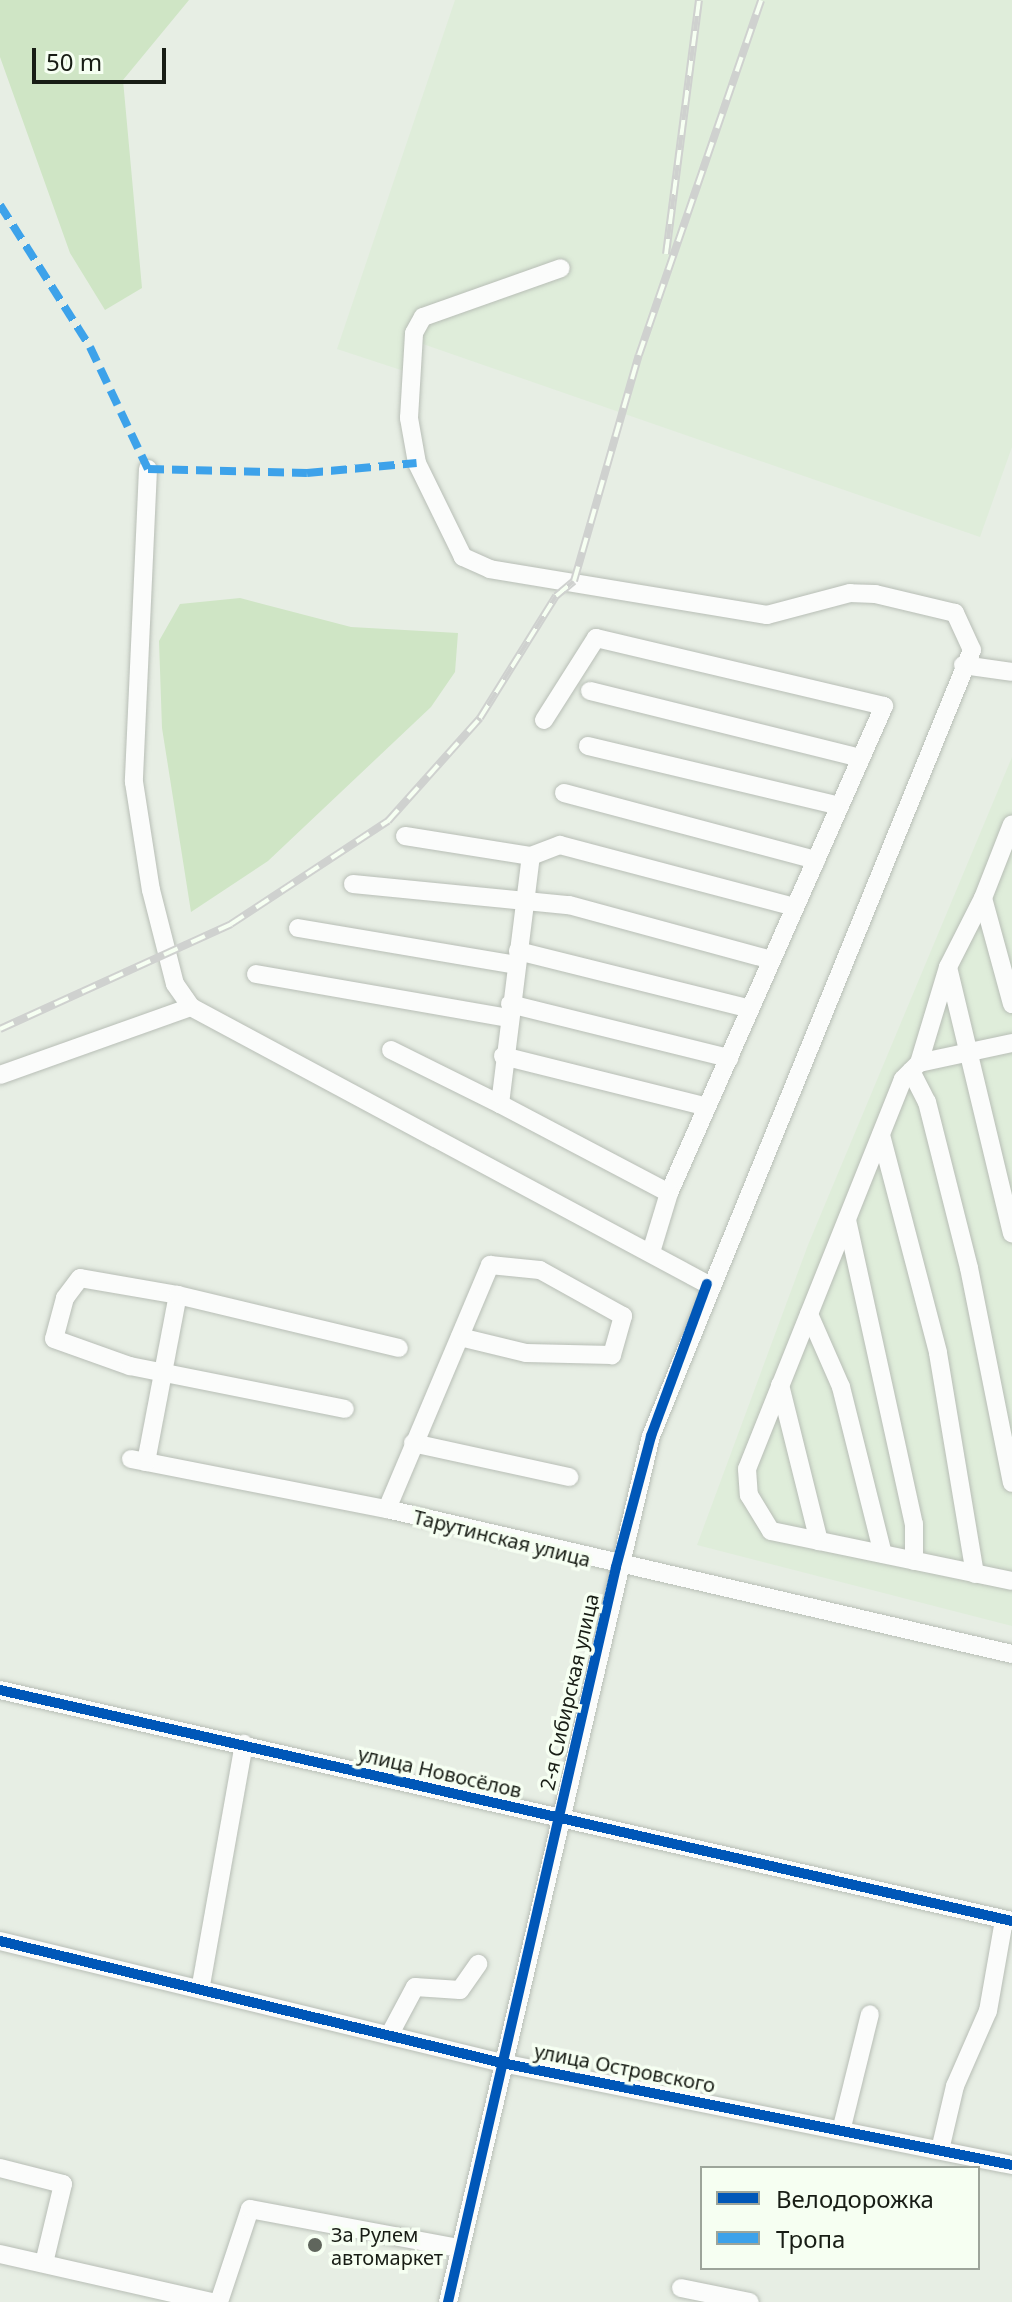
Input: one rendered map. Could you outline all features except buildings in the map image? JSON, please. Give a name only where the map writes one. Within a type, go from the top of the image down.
[{"type":"street","name":"2-я Сибирская улица","points":[[448,2302],[557,1818],[616,1567],[651,1436],[707,1284],[963,665],[972,650],[968,629],[955,613],[918,603],[850,593],[767,615],[490,569],[463,557],[417,463],[409,418],[414,333],[423,317],[561,268]]},
{"type":"street","points":[[148,469],[134,782],[151,890],[175,984],[191,1007],[652,1249],[707,1284]]},
{"type":"street","points":[[544,720],[596,638],[884,706],[669,1193],[652,1249]]},
{"type":"street","points":[[963,665],[1012,672]]},
{"type":"street","points":[[590,691],[861,758]]},
{"type":"street","points":[[588,746],[840,806]]},
{"type":"street","points":[[564,793],[816,860]]},
{"type":"street","points":[[1012,824],[983,898],[948,967],[915,1067],[881,1135],[747,1469],[749,1495],[771,1531],[1012,1581]]},
{"type":"street","points":[[405,836],[531,856],[560,845],[795,907]]},
{"type":"street","points":[[500,1104],[503,1056],[531,856]]},
{"type":"street","points":[[353,884],[524,904],[569,905],[772,960]]},
{"type":"street","points":[[983,898],[1012,1004]]},
{"type":"street","points":[[298,928],[517,958],[750,1009]]},
{"type":"street","points":[[948,967],[1012,1233]]},
{"type":"street","points":[[256,974],[510,1011],[729,1058]]},
{"type":"street","points":[[0,1075],[191,1007]]},
{"type":"street","points":[[915,1067],[1012,1043]]},
{"type":"street","points":[[391,1050],[669,1193]]},
{"type":"street","points":[[503,1056],[707,1107]]},
{"type":"street","points":[[915,1067],[927,1102],[969,1268],[1012,1483]]},
{"type":"street","points":[[881,1135],[938,1353],[975,1574]]},
{"type":"street","points":[[847,1220],[914,1524],[914,1561]]},
{"type":"street","points":[[387,1509],[490,1265],[540,1270],[623,1316],[612,1355],[526,1353],[460,1337]]},
{"type":"street","points":[[345,1409],[164,1371],[54,1339],[65,1298],[80,1278],[178,1295],[399,1348]]},
{"type":"street","points":[[164,1371],[178,1295]]},
{"type":"street","points":[[809,1314],[841,1387],[883,1554]]},
{"type":"street","name":"Тарутинская улица","points":[[164,1371],[139,1460],[387,1509],[616,1567],[1012,1654]]},
{"type":"street","points":[[780,1385],[819,1541]]},
{"type":"street","points":[[413,1443],[569,1477]]},
{"type":"street","name":"улица Новосёлов","points":[[0,1690],[557,1818],[894,1889],[1008,1920]]},
{"type":"street","points":[[201,1985],[244,1744]]},
{"type":"street","points":[[940,2150],[955,2086],[988,2011],[1008,1920]]},
{"type":"street","name":"улица Островского","points":[[0,1941],[201,1985],[502,2063],[842,2127],[1012,2165]]},
{"type":"street","points":[[391,2032],[415,1987],[460,1990],[478,1964]]},
{"type":"street","points":[[842,2127],[870,2014]]},
{"type":"street","points":[[0,2168],[63,2184],[44,2263]]},
{"type":"street","points":[[219,2302],[250,2209],[459,2248]]},
{"type":"street","points":[[0,2254],[212,2302]]},
{"type":"street","points":[[681,2288],[750,2302]]},
{"type":"shaded area","points":[[455,0],[1012,0],[1012,447],[980,537],[420,343],[410,373],[337,349]]},
{"type":"shaded area","points":[[1012,757],[1012,1626],[697,1545],[808,1245]]},
{"type":"green space","points":[[0,0],[189,0],[123,80],[142,288],[105,310],[70,253],[0,57]]},
{"type":"green space","points":[[240,598],[351,627],[458,633],[455,672],[431,707],[268,861],[191,912],[162,728],[159,641],[180,604]]},
{"type":"railway","points":[[666,254],[699,0]]},
{"type":"railway","points":[[0,1029],[231,924],[388,821],[480,718],[556,596],[574,581],[639,355],[761,0]]},
{"type":"marked path","points":[[0,205],[90,347],[148,469],[307,473],[417,463]]},
{"type":"cycle path","points":[[448,2302],[616,1567],[651,1436],[707,1284]]},
{"type":"cycle path","points":[[0,1690],[1012,1921]]},
{"type":"cycle path","points":[[0,1941],[502,2063],[1012,2165]]},
{"type":"place","name":"За Рулем автомаркет","points":[[315,2245]]}]
